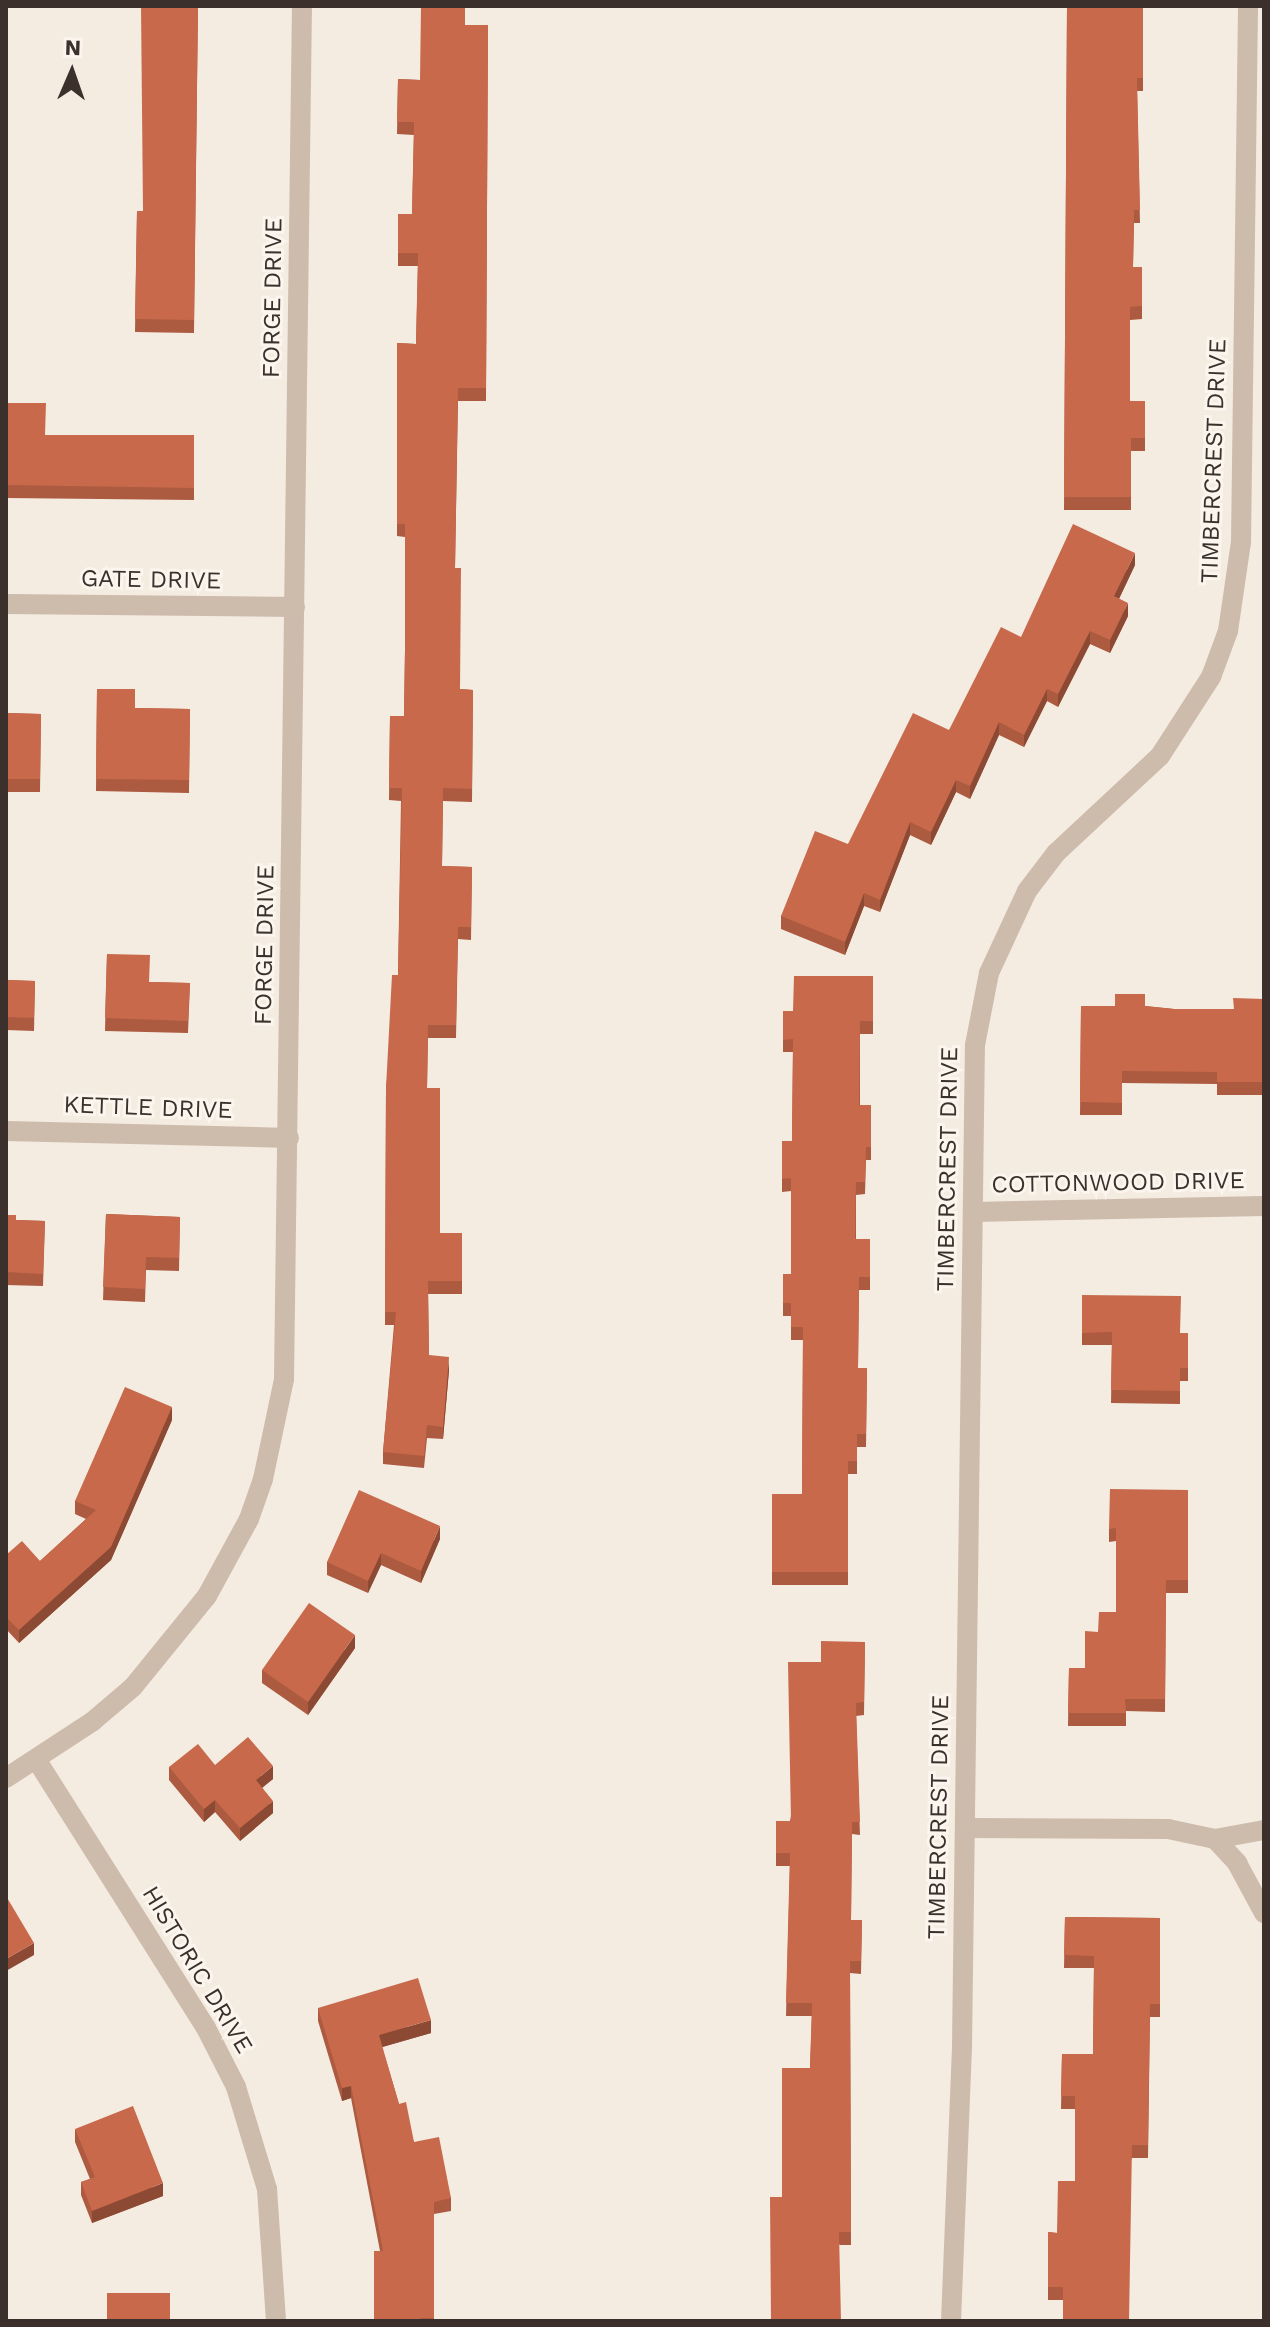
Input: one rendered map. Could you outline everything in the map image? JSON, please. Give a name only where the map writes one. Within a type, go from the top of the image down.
[{"type":"street","name":"FORGE DRIVE","points":[[6,1778],[93,1721],[171,1645],[207,1596],[249,1519],[263,1479],[284,1379],[302,6]]},
{"type":"street","name":"TIMBERCREST DRIVE","points":[[951,2321],[965,1828],[975,1045],[989,973],[1006,930],[1056,853],[1160,756],[1211,677],[1228,631],[1241,542],[1248,6]]},
{"type":"street","name":"GATE DRIVE","points":[[6,604],[295,607]]},
{"type":"street","name":"KETTLE DRIVE","points":[[6,1131],[289,1138]]},
{"type":"street","name":"COTTONWOOD DRIVE","points":[[973,1212],[1264,1206]]},
{"type":"street","name":"HISTORIC DRIVE","points":[[36,1759],[206,2028],[236,2087],[267,2189],[276,2321]]},
{"type":"street","points":[[965,1828],[1168,1829],[1215,1839],[1264,1830]]},
{"type":"street","points":[[1215,1839],[1237,1863],[1264,1913]]},
{"type":"building","points":[[141,6],[198,6],[194,320],[135,319],[137,211],[143,211]]},
{"type":"building","points":[[421,6],[465,6],[465,25],[488,25],[486,388],[458,388],[455,568],[461,568],[460,689],[473,690],[472,789],[443,788],[442,866],[472,867],[471,927],[458,927],[456,1025],[428,1025],[427,1088],[440,1088],[440,1233],[462,1233],[462,1281],[428,1281],[429,1355],[449,1357],[443,1427],[427,1425],[424,1456],[383,1452],[396,1312],[385,1312],[386,1088],[392,975],[398,975],[402,788],[389,788],[390,716],[404,716],[405,650],[405,524],[397,524],[397,343],[416,344],[418,253],[398,253],[398,214],[412,214],[414,122],[397,122],[398,79],[420,80]]},
{"type":"building","points":[[1067,6],[1143,6],[1143,78],[1137,78],[1140,210],[1134,210],[1133,267],[1142,267],[1142,306],[1130,307],[1130,401],[1145,401],[1145,438],[1131,438],[1131,497],[1064,497]]},
{"type":"building","points":[[6,403],[46,403],[45,435],[194,435],[194,488],[6,485]]},
{"type":"building","points":[[1073,524],[1135,553],[1114,596],[1128,603],[1110,640],[1090,631],[1058,694],[1047,689],[1024,735],[999,722],[970,786],[956,780],[931,832],[910,822],[880,900],[864,893],[845,942],[781,916],[815,831],[848,844],[913,713],[949,730],[1001,627],[1021,637]]},
{"type":"building","points":[[97,689],[135,689],[135,708],[190,709],[189,780],[96,779]]},
{"type":"building","points":[[6,713],[41,714],[40,779],[6,779]]},
{"type":"building","points":[[107,954],[150,955],[149,982],[190,983],[188,1021],[105,1018]]},
{"type":"building","points":[[794,976],[873,976],[873,1021],[860,1021],[859,1105],[871,1105],[871,1147],[866,1147],[865,1182],[856,1182],[855,1239],[870,1239],[870,1277],[859,1277],[858,1368],[867,1368],[866,1434],[857,1434],[857,1461],[848,1461],[848,1572],[772,1572],[772,1494],[802,1494],[803,1327],[791,1327],[791,1303],[783,1303],[783,1274],[791,1274],[791,1178],[782,1179],[782,1141],[792,1141],[793,1039],[783,1040],[783,1011],[793,1011]]},
{"type":"building","points":[[6,980],[35,981],[34,1018],[6,1017]]},
{"type":"building","points":[[1115,994],[1145,994],[1145,1006],[1174,1009],[1234,1009],[1233,998],[1264,999],[1264,1082],[1217,1082],[1217,1072],[1122,1071],[1122,1103],[1080,1102],[1081,1006],[1115,1006]]},
{"type":"building","points":[[106,1214],[180,1217],[179,1258],[146,1257],[145,1289],[103,1287]]},
{"type":"building","points":[[6,1215],[16,1215],[16,1220],[45,1221],[43,1274],[6,1272]]},
{"type":"building","points":[[1082,1295],[1181,1296],[1180,1333],[1188,1333],[1188,1368],[1180,1368],[1180,1391],[1111,1390],[1112,1332],[1082,1333]]},
{"type":"building","points":[[125,1387],[172,1407],[111,1547],[19,1630],[6,1617],[6,1555],[22,1541],[40,1561],[96,1510],[75,1501]]},
{"type":"building","points":[[1110,1489],[1188,1490],[1188,1580],[1166,1580],[1165,1699],[1125,1699],[1126,1713],[1068,1713],[1069,1668],[1085,1668],[1085,1631],[1098,1632],[1099,1612],[1116,1612],[1116,1528],[1109,1529]]},
{"type":"building","points":[[359,1490],[440,1526],[421,1571],[381,1553],[368,1581],[327,1562]]},
{"type":"building","points":[[309,1603],[355,1635],[308,1702],[262,1670]]},
{"type":"building","points":[[821,1641],[865,1642],[864,1702],[856,1703],[860,1822],[852,1822],[851,1920],[862,1920],[861,1961],[850,1961],[851,2232],[839,2232],[841,2321],[771,2321],[770,2197],[782,2197],[782,2068],[810,2068],[812,2003],[786,2003],[790,1853],[776,1853],[776,1821],[791,1821],[788,1662],[821,1662]]},
{"type":"building","points":[[248,1737],[273,1766],[256,1780],[273,1801],[240,1828],[215,1800],[204,1809],[169,1767],[198,1744],[215,1765]]},
{"type":"building","points":[[6,1896],[34,1943],[6,1959]]},
{"type":"building","points":[[1065,1917],[1160,1918],[1160,2004],[1150,2004],[1148,2145],[1132,2145],[1129,2321],[1063,2321],[1063,2287],[1048,2287],[1048,2232],[1057,2233],[1058,2181],[1075,2181],[1075,2096],[1061,2096],[1062,2054],[1093,2054],[1094,1956],[1064,1955]]},
{"type":"building","points":[[418,1978],[431,2020],[379,2035],[399,2104],[406,2102],[414,2142],[439,2137],[451,2198],[434,2202],[434,2318],[374,2321],[374,2251],[383,2251],[351,2086],[342,2088],[318,2008]]},
{"type":"building","points":[[133,2106],[163,2183],[92,2211],[81,2182],[95,2177],[75,2129]]},
{"type":"building","points":[[107,2293],[170,2293],[170,2321],[107,2321]]}]
